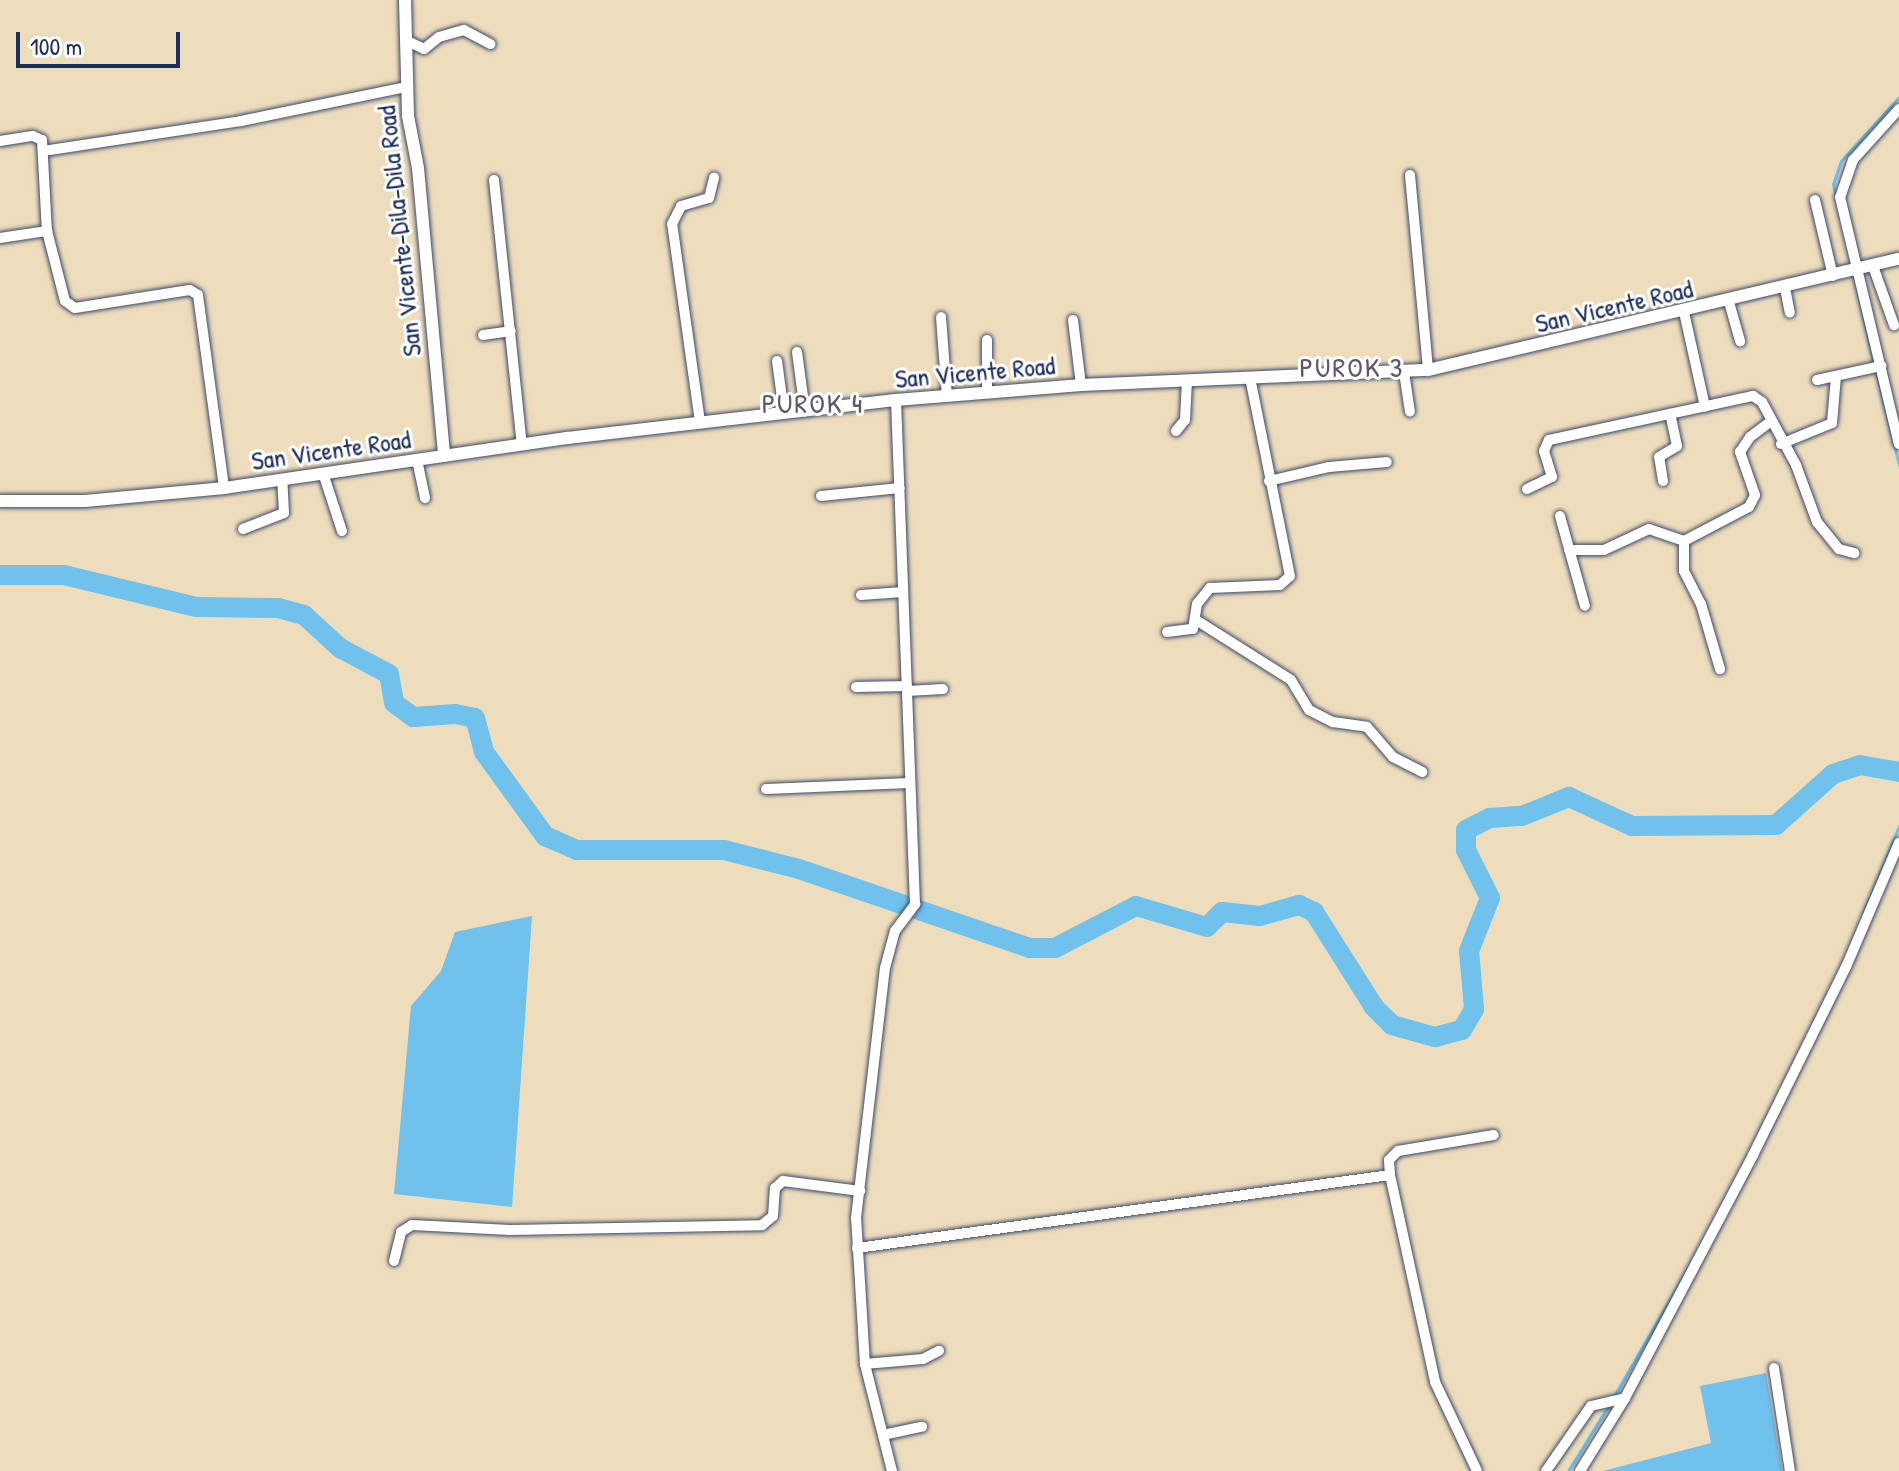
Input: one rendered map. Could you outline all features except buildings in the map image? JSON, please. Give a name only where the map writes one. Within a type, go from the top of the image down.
[{"type":"street","name":"San Vicente-Dila-Dila Road","points":[[405,0],[406,87],[444,456]]},
{"type":"street","points":[[405,40],[424,49],[439,37],[464,30],[490,44]]},
{"type":"street","points":[[43,151],[241,121],[406,87]]},
{"type":"street","points":[[1899,109],[1861,149],[1842,181],[1840,197],[1899,444]]},
{"type":"street","points":[[0,141],[33,136],[42,140],[47,231],[62,299],[75,308],[190,290],[198,295],[224,488]]},
{"type":"street","points":[[1410,175],[1428,370]]},
{"type":"street","points":[[700,422],[672,224],[681,206],[709,198],[714,178]]},
{"type":"street","points":[[494,180],[522,445]]},
{"type":"street","points":[[1815,200],[1833,276]]},
{"type":"street","points":[[0,238],[47,231]]},
{"type":"street","name":"San Vicente Road","points":[[0,501],[85,501],[224,488],[522,445],[896,400],[1081,385],[1428,370],[1729,302],[1899,259]]},
{"type":"street","points":[[1873,266],[1894,325]]},
{"type":"street","points":[[1785,288],[1790,313]]},
{"type":"street","points":[[1729,302],[1740,341]]},
{"type":"street","points":[[1684,312],[1705,407]]},
{"type":"street","points":[[941,317],[947,396]]},
{"type":"street","points":[[1073,320],[1081,385]]},
{"type":"street","points":[[483,335],[511,331]]},
{"type":"street","points":[[987,340],[987,392]]},
{"type":"street","points":[[797,352],[805,411]]},
{"type":"street","points":[[777,361],[784,413]]},
{"type":"street","points":[[1817,380],[1881,366]]},
{"type":"street","points":[[1404,372],[1410,412]]},
{"type":"street","points":[[1781,444],[1832,423],[1838,402],[1836,376]]},
{"type":"street","points":[[1167,632],[1188,632],[1196,620],[1197,604],[1210,588],[1280,585],[1288,579],[1291,564],[1269,481],[1250,378]]},
{"type":"street","points":[[1176,431],[1185,420],[1187,380]]},
{"type":"street","points":[[1527,489],[1552,477],[1544,451],[1549,440],[1753,396],[1762,402],[1781,444],[1796,465],[1817,522],[1839,549],[1854,553]]},
{"type":"street","points":[[892,1471],[865,1364],[857,1248],[860,1191],[885,968],[895,931],[915,904],[896,400]]},
{"type":"street","points":[[1663,481],[1659,457],[1677,446],[1670,414]]},
{"type":"street","points":[[1569,550],[1604,550],[1649,529],[1684,541],[1752,505],[1755,492],[1740,452],[1750,437],[1770,422]]},
{"type":"street","points":[[417,460],[425,498]]},
{"type":"street","points":[[1269,481],[1387,462]]},
{"type":"street","points":[[323,473],[342,531]]},
{"type":"street","points":[[243,529],[284,513],[282,479]]},
{"type":"street","points":[[821,496],[900,488]]},
{"type":"street","points":[[1560,516],[1585,606]]},
{"type":"street","points":[[1684,541],[1684,571],[1701,604],[1720,669]]},
{"type":"street","points":[[861,595],[903,592]]},
{"type":"street","points":[[1196,620],[1291,680],[1309,710],[1333,722],[1367,727],[1393,757],[1422,772]]},
{"type":"street","points":[[856,687],[943,689]]},
{"type":"street","points":[[766,789],[910,783]]},
{"type":"street","points":[[1580,1471],[1787,1088],[1899,843]]},
{"type":"street","points":[[1477,1471],[1435,1382],[1389,1160],[1398,1151],[1494,1135]]},
{"type":"street","points":[[857,1248],[1390,1175]]},
{"type":"street","points":[[394,1261],[401,1232],[412,1225],[510,1230],[762,1225],[773,1216],[775,1188],[783,1181],[860,1191]]},
{"type":"street","points":[[865,1364],[923,1359],[939,1351]]},
{"type":"street","points":[[1774,1368],[1790,1471]]},
{"type":"street","points":[[1546,1471],[1597,1404],[1620,1399]]},
{"type":"street","points":[[883,1435],[922,1427]]},
{"type":"water","points":[[532,916],[512,1207],[394,1194],[411,1006],[441,971],[455,932]]},
{"type":"water","points":[[1766,1373],[1782,1471],[1603,1471],[1711,1443],[1700,1386]]},
{"type":"waterway","points":[[1836,198],[1833,184],[1841,161],[1899,97]]},
{"type":"waterway","points":[[1854,276],[1873,360]]},
{"type":"waterway","points":[[1876,371],[1899,465]]},
{"type":"waterway","points":[[0,575],[64,575],[196,607],[278,608],[304,615],[340,648],[389,674],[394,703],[413,717],[455,714],[475,718],[484,752],[545,836],[577,850],[724,850],[799,869],[1030,948],[1055,948],[1136,906],[1207,927],[1222,912],[1260,916],[1299,905],[1314,912],[1374,1007],[1392,1025],[1435,1037],[1462,1030],[1474,1009],[1469,951],[1490,898],[1466,850],[1466,830],[1490,818],[1522,816],[1569,797],[1632,826],[1776,825],[1833,774],[1860,765],[1899,772]]},
{"type":"waterway","points":[[1863,914],[1899,826]]},
{"type":"waterway","points":[[1614,1396],[1692,1261]]},
{"type":"waterway","points":[[1568,1471],[1608,1406]]},
{"type":"district","name":"PUROK 3","points":[[1352,367]]},
{"type":"district","name":"PUROK 4","points":[[813,403]]}]
